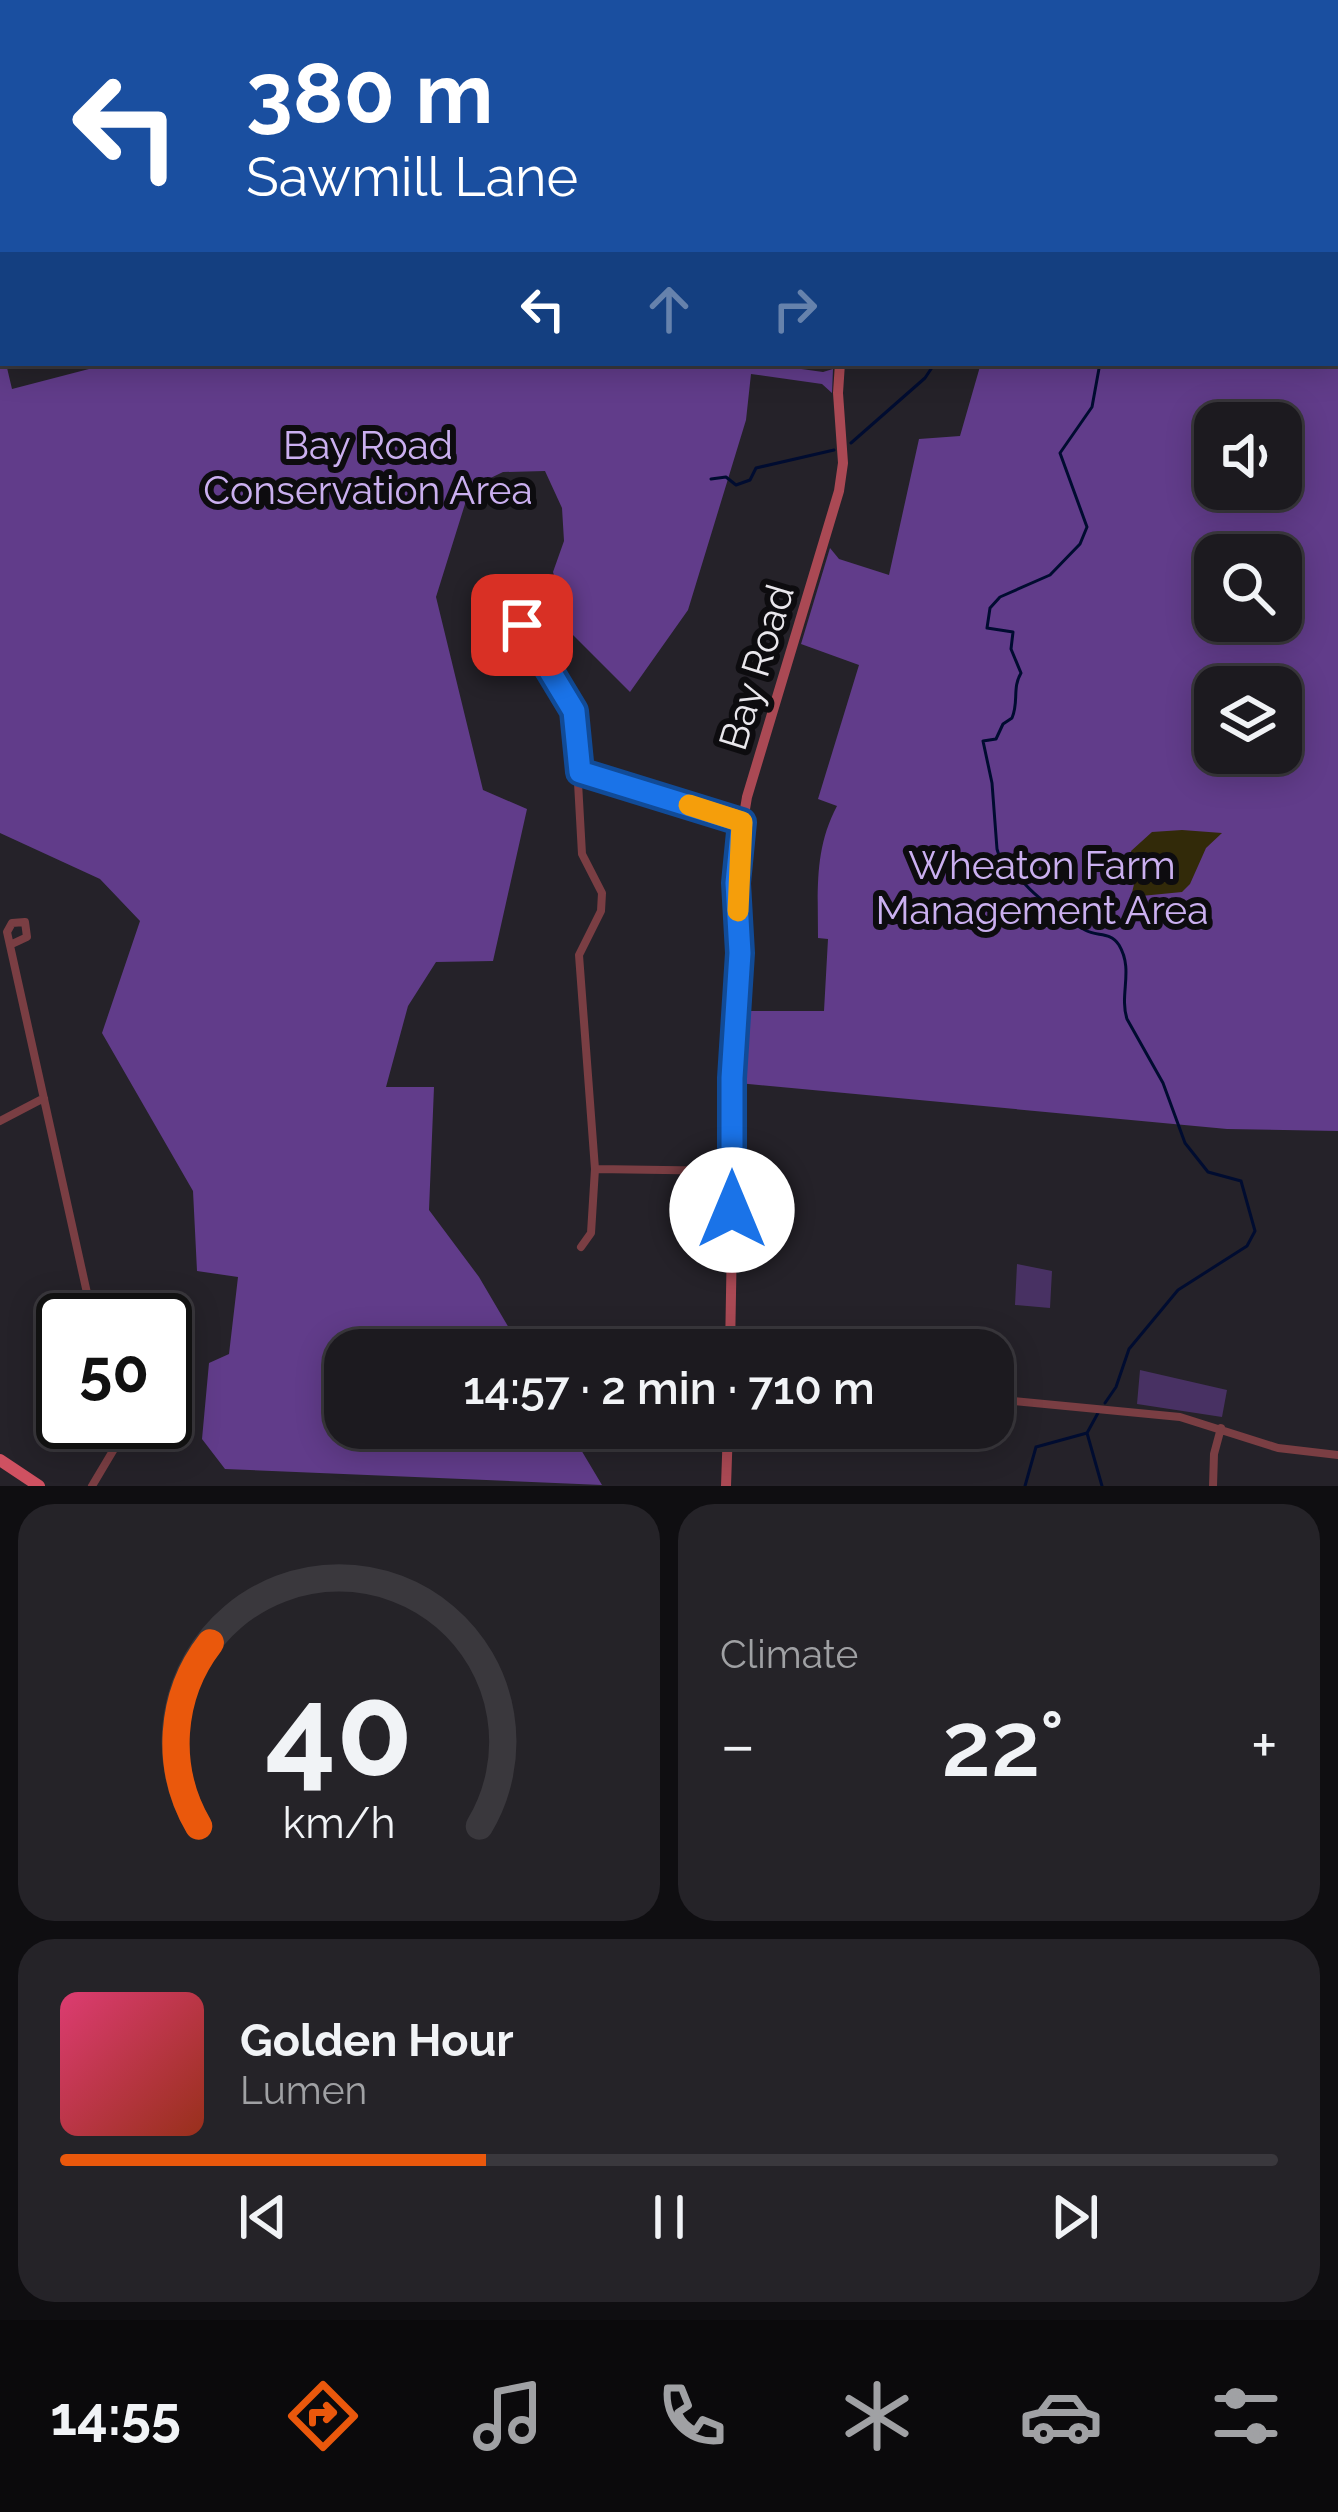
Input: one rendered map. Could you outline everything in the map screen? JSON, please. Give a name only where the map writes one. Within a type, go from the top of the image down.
[{"type":"main road","name":"Bay Road","points":[[730,1329],[732,1078],[740,953],[736,883],[742,822],[841,483],[840,366]]},
{"type":"main road","points":[[726,1486],[727,1449]]},
{"type":"main road","points":[[0,1460],[39,1486]]},
{"type":"street","points":[[522,625],[574,711],[582,854],[602,893],[601,911],[579,955],[595,1169],[591,1233],[580,1247]]},
{"type":"street","points":[[580,772],[742,822]]},
{"type":"street","points":[[12,944],[86,1293]]},
{"type":"street","points":[[0,1121],[44,1098]]},
{"type":"street","points":[[595,1169],[732,1171]]},
{"type":"street","points":[[1014,1402],[1158,1414],[1221,1428],[1278,1448],[1338,1455]]},
{"type":"street","points":[[1213,1486],[1221,1428]]},
{"type":"street","points":[[92,1486],[114,1449]]},
{"type":"shaded area","points":[[1017,1264],[1052,1271],[1050,1308],[1015,1305]]},
{"type":"shaded area","points":[[1140,1370],[1227,1390],[1222,1417],[1137,1404]]},
{"type":"green space","name":"Bay Road Conservation Area","points":[[0,366],[7,366],[12,389],[100,366],[833,369],[832,393],[822,384],[751,374],[746,420],[688,610],[630,692],[573,635],[553,572],[564,541],[562,508],[545,471],[503,472],[470,488],[436,597],[483,790],[527,809],[493,961],[436,962],[408,1006],[386,1087],[434,1087],[429,1210],[479,1277],[510,1329],[324,1329],[324,1449],[581,1449],[602,1485],[225,1469],[202,1439],[209,1363],[229,1354],[238,1277],[197,1271],[193,1191],[102,1033],[140,921],[100,879],[0,833]]},
{"type":"green space","name":"Wheaton Farm Management Area","points":[[980,366],[1338,366],[1338,1131],[1227,1129],[738,1083],[742,1011],[824,1011],[828,939],[818,938],[819,870],[824,838],[837,806],[818,799],[859,665],[801,644],[830,548],[839,559],[889,575],[919,439],[960,436]]},
{"type":"sand","points":[[1152,832],[1222,833],[1206,848],[1182,892],[1131,897],[1135,880],[1131,851]]},
{"type":"waterway","points":[[851,443],[933,366]]},
{"type":"waterway","points":[[1099,366],[1092,407],[1060,453],[1087,527],[1080,544],[1050,575],[1000,597],[990,608],[987,628],[1013,632],[1011,649],[1021,673],[1012,718],[996,739],[983,741],[997,849],[1005,875],[1019,876],[1069,920],[1119,945],[1125,964],[1127,1019],[1163,1083],[1185,1143],[1208,1172],[1241,1181],[1255,1231],[1247,1246],[1178,1290],[1129,1349],[1105,1403]]},
{"type":"waterway","points":[[711,479],[726,477],[736,485],[750,480],[756,468],[834,450]]},
{"type":"waterway","points":[[1098,1413],[1087,1433],[1102,1486]]},
{"type":"waterway","points":[[1025,1486],[1036,1447],[1087,1433]]},
{"type":"slow traffic","points":[[689,805],[742,822],[738,911]]},
{"type":"route","points":[[522,625],[574,711],[580,772],[742,822],[736,883],[740,953],[732,1078],[732,1210]]}]
